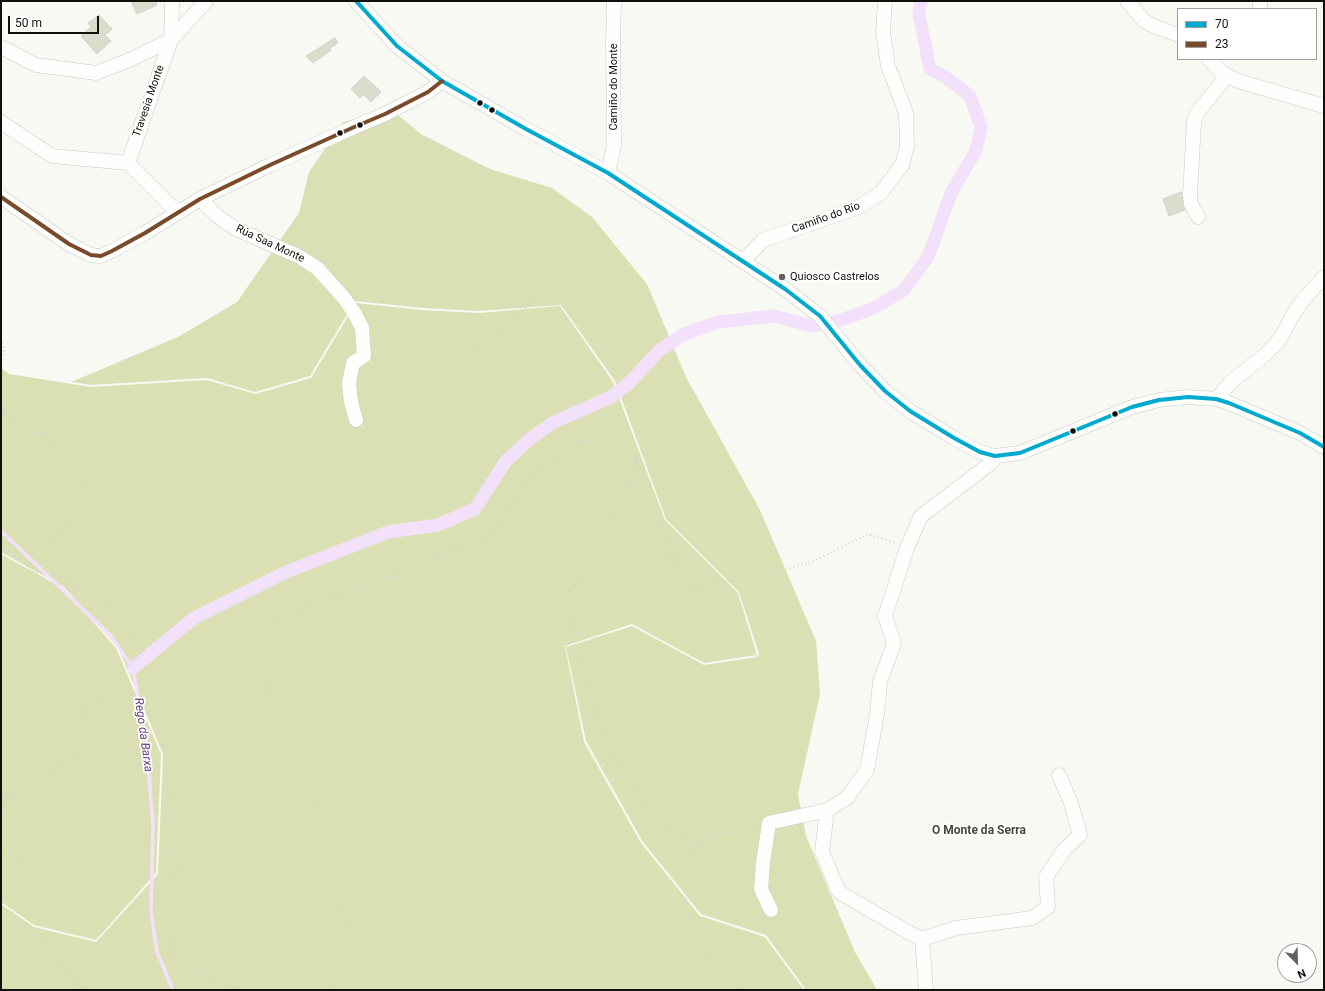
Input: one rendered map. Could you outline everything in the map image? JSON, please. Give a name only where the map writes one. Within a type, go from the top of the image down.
[{"type":"street","name":"Travesía Monte","points":[[128,163],[171,40],[172,1]]},
{"type":"street","name":"Travesía Monte","points":[[1,48],[36,65],[96,73],[127,61],[171,40],[206,1]]},
{"type":"street","points":[[356,1],[398,46],[442,81],[526,129],[608,173],[785,289],[820,316],[860,365],[885,391],[910,411],[980,452],[995,456],[1020,453],[1132,407],[1159,400],[1188,397],[1229,403],[1300,433],[1324,447]]},
{"type":"street","name":"Camiño do Monte","points":[[608,173],[614,145],[614,1]]},
{"type":"street","name":"Camiño do Río","points":[[743,261],[763,240],[857,208],[881,193],[902,165],[907,147],[906,113],[888,66],[883,32],[885,1]]},
{"type":"street","points":[[1127,1],[1144,21],[1156,28],[1177,35]]},
{"type":"street","points":[[1210,60],[1221,72],[1238,81],[1324,106]]},
{"type":"street","points":[[1198,217],[1191,204],[1190,195],[1194,122],[1198,113],[1227,76]]},
{"type":"street","points":[[1,197],[70,244],[91,254],[100,256],[145,233],[200,199],[276,162],[385,114],[428,92],[442,81]]},
{"type":"street","points":[[1,122],[52,156],[128,163],[178,213]]},
{"type":"street","name":"Rúa Saa Monte","points":[[200,199],[216,215],[236,229],[298,256],[317,268],[344,298],[355,314],[362,328],[364,356]]},
{"type":"street","points":[[1216,400],[1232,382],[1266,354],[1280,339],[1303,300],[1324,277]]},
{"type":"street","points":[[356,420],[351,402],[349,383],[353,363],[364,356]]},
{"type":"street","points":[[771,910],[762,889],[763,863],[769,823],[827,810],[846,798],[867,770],[880,682],[894,643],[885,616],[907,548],[921,516],[991,463],[995,456]]},
{"type":"street","points":[[827,810],[822,852],[839,892],[922,939],[956,928],[1032,918],[1048,907],[1046,877],[1064,850],[1080,835],[1071,803],[1059,775]]},
{"type":"street","points":[[922,939],[926,990]]},
{"type":"path","points":[[364,356],[374,360],[393,360],[457,356],[477,351],[495,341],[503,334],[520,312],[531,304],[542,300],[549,301]]},
{"type":"path","points":[[1,339],[4,350],[1,363]]},
{"type":"path","points":[[1,404],[3,412],[27,431],[53,439],[92,496],[55,537],[52,574]]},
{"type":"path","points":[[335,990],[333,982],[346,921],[329,840],[303,773],[285,710],[254,664],[258,643],[276,623],[312,601],[334,596],[422,568],[439,555],[483,541],[502,522],[531,478],[543,466],[571,445],[594,438],[618,439],[636,456],[640,496],[661,528],[668,548],[686,581],[702,592],[719,581],[741,582],[814,561],[868,534],[907,548]]},
{"type":"path","points":[[636,456],[622,497],[610,517],[596,562],[570,592],[568,637],[614,756],[654,811],[694,849]]},
{"type":"path","points":[[1,548],[12,553],[34,572],[44,572],[63,577],[95,594],[125,618],[136,647],[144,651],[120,674],[109,681],[106,693],[84,714],[88,729],[82,749],[6,800],[1,813]]},
{"type":"path","points":[[172,710],[164,745],[172,847],[179,868],[168,893],[174,919],[174,957],[188,968],[242,990]]},
{"type":"path","points":[[1,796],[6,800]]},
{"type":"path","points":[[743,990],[725,976],[711,960],[691,926],[685,904],[687,862],[696,845],[715,835],[769,823]]},
{"type":"path","points":[[1,852],[9,855],[23,865],[27,884],[37,910],[40,933],[51,950],[61,960],[75,984],[88,990]]},
{"type":"green space","points":[[392,110],[421,134],[490,169],[552,188],[592,217],[647,284],[686,377],[760,510],[816,641],[820,694],[798,794],[806,836],[855,952],[877,990],[806,990],[766,935],[701,914],[643,842],[586,741],[566,647],[632,626],[704,665],[757,657],[759,654],[739,592],[666,519],[615,381],[561,305],[479,311],[422,308],[355,301],[310,376],[255,392],[207,378],[91,385],[71,382],[178,337],[237,302],[299,213],[309,172],[343,122]]},
{"type":"green space","points":[[356,303],[422,310],[479,313],[560,306],[613,382],[665,520],[738,593],[757,655],[704,663],[632,624],[565,646],[584,742],[641,843],[700,916],[765,937],[804,990],[1,990],[1,904],[34,927],[96,942],[158,874],[163,754],[118,647],[64,587],[1,552],[1,368],[9,374],[91,387],[207,380],[255,394],[311,378]]},
{"type":"green space","points":[[1,554],[63,588],[116,648],[161,754],[156,873],[96,940],[34,925],[1,902]]},
{"type":"building","points":[[131,1],[156,1],[157,5],[137,14]]},
{"type":"building","points":[[99,15],[112,29],[105,35],[111,41],[97,54],[81,36],[91,27],[88,23]]},
{"type":"building","points":[[335,38],[338,43],[313,63],[306,56]]},
{"type":"building","points":[[364,76],[381,92],[371,102],[363,94],[360,98],[351,89]]},
{"type":"building","points":[[1181,192],[1187,209],[1169,216],[1163,199]]},
{"type":"waterway","points":[[133,668],[194,618],[284,573],[388,532],[438,525],[475,509],[506,461],[531,438],[554,422],[611,397],[628,384],[660,350],[684,334],[719,322],[774,316],[811,326],[841,320],[874,308],[904,290],[928,257],[952,191],[976,151],[981,127],[970,96],[944,76],[930,69],[919,14],[921,1]]},
{"type":"waterway","name":"Rego da Barxa","points":[[1,531],[110,635],[133,668],[146,743],[153,823],[151,912],[157,952],[173,990]]},
{"type":"transit line","name":"70","points":[[356,1],[397,46],[442,81],[526,129],[608,173],[785,289],[820,316],[860,365],[885,391],[910,411],[980,452],[995,456],[1020,453],[1132,407],[1159,400],[1188,397],[1216,399],[1229,403],[1300,433],[1324,447]]},
{"type":"transit line","name":"23","points":[[1,197],[69,244],[91,255],[101,256],[145,233],[200,199],[270,165],[385,114],[428,92],[442,81]]},
{"type":"place","name":"Quiosco Castrelos","points":[[782,277]]},
{"type":"district","name":"O Monte da Serra","points":[[979,831]]}]
